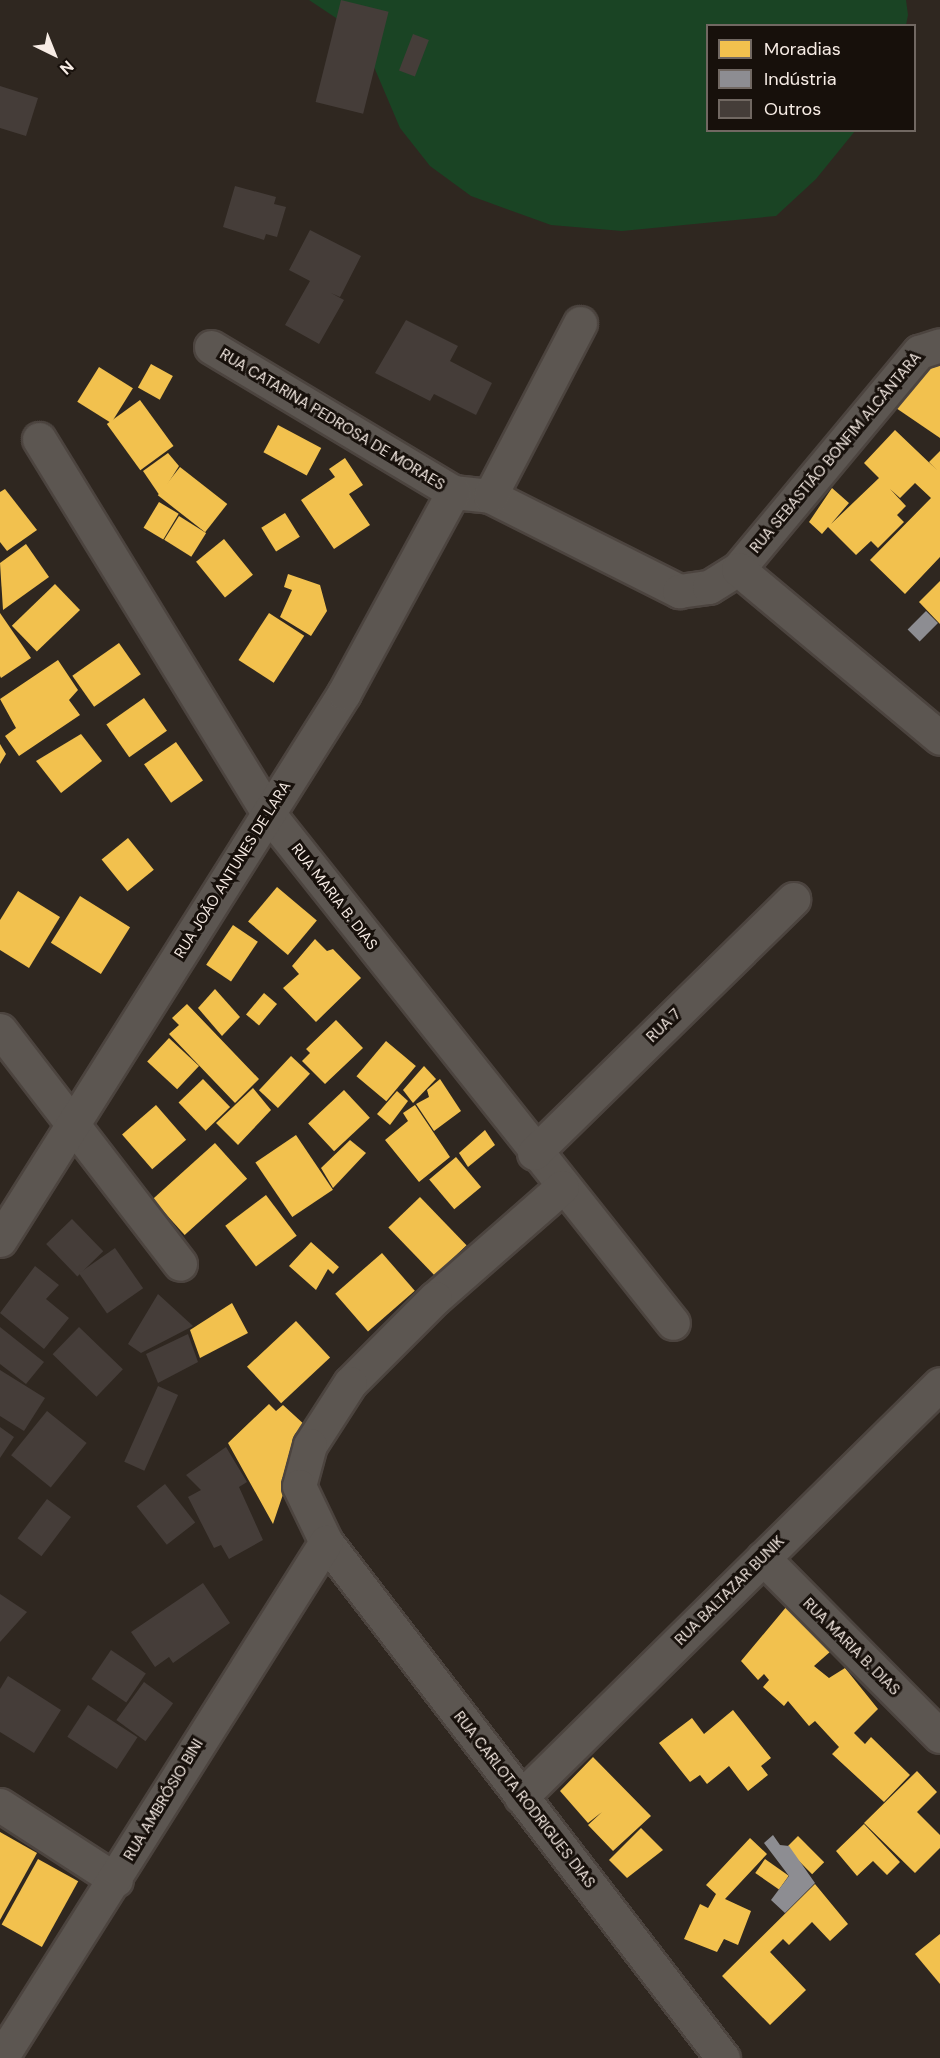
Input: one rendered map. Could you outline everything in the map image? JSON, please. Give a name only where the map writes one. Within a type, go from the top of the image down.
[{"type":"street","points":[[490,496],[580,323]]},
{"type":"street","name":"RUA SEBASTIÃO BONFIM ALCÂNTARA","points":[[738,569],[919,351],[940,345]]},
{"type":"street","name":"RUA CATARINA PEDROSA DE MORAES","points":[[211,347],[453,492],[490,496],[679,591],[709,588],[738,569]]},
{"type":"street","name":"RUA MARIA B. DIAS","points":[[39,440],[268,813],[534,1153],[674,1323]]},
{"type":"street","name":"RUA JOÃO ANTUNES DE LARA","points":[[0,1240],[75,1127],[344,693],[453,492]]},
{"type":"street","points":[[738,569],[940,738]]},
{"type":"street","name":"RUA 7","points":[[534,1153],[793,899]]},
{"type":"street","points":[[0,1030],[180,1264]]},
{"type":"street","name":"RUA CARLOTA RODRIGUES DIAS","points":[[562,1188],[435,1298],[350,1383],[310,1445],[299,1486],[326,1542],[723,2058]]},
{"type":"street","name":"RUA BALTAZAR BUNIK","points":[[521,1797],[940,1384]]},
{"type":"street","name":"RUA AMBRÓSIO BINI","points":[[2,2058],[116,1880],[326,1542]]},
{"type":"street","name":"RUA MARIA B. DIAS","points":[[763,1558],[940,1736]]},
{"type":"street","points":[[0,1805],[116,1880]]},
{"type":"green space","points":[[309,0],[906,0],[908,15],[906,24],[706,24],[706,132],[854,132],[816,179],[776,216],[622,231],[551,225],[471,196],[430,166],[400,128],[360,34]]},
{"type":"building: Moradias","points":[[940,351],[940,438],[896,408]]},
{"type":"building: Moradias","points":[[151,364],[173,376],[160,400],[138,388]]},
{"type":"building: Moradias","points":[[99,367],[133,388],[111,423],[77,402]]},
{"type":"building: Moradias","points":[[140,400],[174,446],[140,470],[107,424]]},
{"type":"building: Moradias","points":[[278,425],[321,448],[307,475],[263,452]]},
{"type":"building: Moradias","points":[[895,430],[938,471],[929,462],[940,451],[940,557],[905,594],[870,560],[931,498],[915,483],[900,498],[890,489],[906,506],[897,515],[904,522],[878,548],[871,541],[856,555],[828,527],[822,534],[809,522],[832,488],[849,503],[831,524],[879,478],[864,463]]},
{"type":"building: Moradias","points":[[168,453],[179,466],[160,496],[143,471]]},
{"type":"building: Moradias","points":[[345,458],[363,485],[349,494],[370,525],[334,549],[301,500],[335,477],[329,469]]},
{"type":"building: Moradias","points":[[180,467],[227,504],[205,532],[158,495]]},
{"type":"building: Moradias","points":[[5,489],[37,530],[7,551],[0,542],[0,492]]},
{"type":"building: Moradias","points":[[159,502],[179,514],[163,540],[144,528]]},
{"type":"building: Moradias","points":[[285,513],[300,537],[276,552],[261,528]]},
{"type":"building: Moradias","points":[[179,516],[206,533],[191,557],[164,540]]},
{"type":"building: Moradias","points":[[224,539],[253,575],[225,597],[196,562]]},
{"type":"building: Moradias","points":[[26,544],[49,577],[3,610],[0,563]]},
{"type":"building: Moradias","points":[[288,574],[320,585],[327,611],[311,636],[280,617],[292,590],[284,587]]},
{"type":"building: Moradias","points":[[940,581],[940,624],[919,602]]},
{"type":"building: Moradias","points":[[55,584],[80,610],[37,652],[12,626]]},
{"type":"building: Moradias","points":[[0,613],[31,658],[1,678],[0,676]]},
{"type":"building: Moradias","points":[[269,613],[304,636],[274,683],[239,660]]},
{"type":"building: Moradias","points":[[119,643],[141,674],[94,707],[72,676]]},
{"type":"building: Moradias","points":[[58,660],[78,690],[69,700],[80,715],[19,756],[5,736],[16,728],[0,699]]},
{"type":"building: Moradias","points":[[144,698],[167,731],[129,757],[106,724]]},
{"type":"building: Moradias","points":[[81,734],[102,761],[61,793],[36,761]]},
{"type":"building: Moradias","points":[[176,742],[203,781],[171,803],[144,764]]},
{"type":"building: Moradias","points":[[0,744],[6,754],[0,764]]},
{"type":"building: Moradias","points":[[128,838],[154,870],[127,891],[102,859]]},
{"type":"building: Moradias","points":[[277,887],[317,920],[288,955],[248,921]]},
{"type":"building: Moradias","points":[[18,891],[60,917],[29,968],[0,950],[0,920]]},
{"type":"building: Moradias","points":[[80,896],[130,927],[101,974],[51,943]]},
{"type":"building: Moradias","points":[[233,925],[258,942],[231,982],[206,965]]},
{"type":"building: Moradias","points":[[315,939],[327,951],[333,949],[361,978],[316,1022],[283,988],[299,974],[292,966]]},
{"type":"building: Moradias","points":[[215,989],[240,1017],[222,1036],[198,1008]]},
{"type":"building: Moradias","points":[[264,993],[277,1004],[259,1025],[246,1014]]},
{"type":"building: Moradias","points":[[187,1004],[259,1079],[235,1103],[169,1034],[179,1025],[172,1018]]},
{"type":"building: Moradias","points":[[336,1020],[363,1048],[325,1084],[302,1061],[310,1053],[306,1049]]},
{"type":"building: Moradias","points":[[169,1038],[199,1066],[177,1089],[147,1061]]},
{"type":"building: Moradias","points":[[386,1041],[416,1066],[386,1101],[356,1076]]},
{"type":"building: Moradias","points":[[291,1056],[310,1074],[278,1108],[259,1090]]},
{"type":"building: Moradias","points":[[424,1066],[436,1079],[413,1103],[403,1090]]},
{"type":"building: Moradias","points":[[203,1079],[230,1107],[206,1131],[179,1103]]},
{"type":"building: Moradias","points":[[440,1079],[461,1111],[434,1131],[416,1104],[429,1097],[427,1090]]},
{"type":"building: Moradias","points":[[253,1088],[271,1110],[238,1145],[216,1123]]},
{"type":"building: Moradias","points":[[344,1090],[370,1118],[334,1151],[308,1123]]},
{"type":"building: Moradias","points":[[397,1091],[408,1101],[390,1125],[377,1114]]},
{"type":"building: Moradias","points":[[156,1105],[186,1140],[152,1169],[122,1135]]},
{"type":"building: Moradias","points":[[415,1105],[450,1157],[419,1182],[385,1140],[408,1121],[403,1113]]},
{"type":"building: Moradias","points":[[485,1130],[495,1145],[468,1167],[459,1153]]},
{"type":"building: Moradias","points":[[296,1135],[333,1190],[292,1217],[255,1162]]},
{"type":"building: Moradias","points":[[350,1140],[366,1153],[333,1188],[321,1168]]},
{"type":"building: Moradias","points":[[215,1143],[247,1179],[185,1235],[153,1199]]},
{"type":"building: Moradias","points":[[456,1157],[481,1187],[454,1209],[429,1179]]},
{"type":"building: Moradias","points":[[266,1195],[297,1236],[256,1266],[225,1226]]},
{"type":"building: Moradias","points":[[420,1197],[467,1245],[435,1276],[388,1228]]},
{"type":"building: Moradias","points":[[311,1242],[339,1267],[333,1274],[328,1269],[316,1290],[289,1266]]},
{"type":"building: Moradias","points":[[382,1253],[415,1291],[368,1331],[335,1294]]},
{"type":"building: Moradias","points":[[232,1303],[248,1333],[200,1358],[190,1330]]},
{"type":"building: Moradias","points":[[296,1321],[330,1358],[281,1403],[247,1367]]},
{"type":"building: Moradias","points":[[269,1404],[276,1411],[283,1405],[306,1426],[273,1524],[228,1443]]},
{"type":"building: Moradias","points":[[792,1600],[831,1651],[814,1666],[829,1678],[845,1668],[878,1709],[854,1733],[865,1744],[871,1737],[910,1775],[884,1802],[832,1754],[839,1747],[815,1721],[809,1726],[788,1701],[784,1706],[763,1687],[769,1680],[764,1674],[758,1680],[741,1661]]},
{"type":"building: Moradias","points":[[733,1710],[771,1758],[761,1766],[768,1775],[748,1791],[729,1766],[707,1784],[700,1775],[690,1782],[659,1743],[692,1718],[704,1734]]},
{"type":"building: Moradias","points":[[593,1757],[651,1816],[613,1851],[588,1825],[602,1812],[588,1823],[560,1791]]},
{"type":"building: Moradias","points":[[917,1771],[937,1792],[917,1812],[940,1835],[940,1848],[915,1873],[864,1823]]},
{"type":"building: Moradias","points":[[864,1824],[900,1862],[887,1875],[873,1861],[857,1876],[836,1851]]},
{"type":"building: Moradias","points":[[641,1828],[663,1850],[627,1878],[609,1860]]},
{"type":"building: Moradias","points":[[0,1832],[37,1853],[0,1920]]},
{"type":"building: Moradias","points":[[798,1836],[824,1862],[812,1874],[786,1848]]},
{"type":"building: Moradias","points":[[750,1838],[767,1854],[725,1899],[751,1911],[738,1945],[724,1939],[717,1952],[684,1939],[700,1904],[708,1908],[716,1894],[706,1885]]},
{"type":"building: Moradias","points":[[38,1859],[78,1881],[42,1947],[2,1925]]},
{"type":"building: Moradias","points":[[765,1859],[789,1876],[779,1890],[755,1873]]},
{"type":"building: Moradias","points":[[815,1884],[848,1924],[830,1941],[812,1922],[789,1945],[783,1939],[770,1952],[806,1990],[770,2025],[722,1976]]},
{"type":"building: Moradias","points":[[940,1934],[940,1984],[915,1954]]},
{"type":"building: Indústria","points":[[926,611],[938,623],[920,641],[908,629]]},
{"type":"building: Indústria","points":[[773,1835],[780,1845],[789,1846],[815,1883],[785,1913],[771,1900],[789,1876],[764,1843]]},
{"type":"building: Outros","points":[[341,0],[389,12],[363,114],[316,102]]},
{"type":"building: Outros","points":[[413,34],[429,40],[415,77],[399,70]]},
{"type":"building: Outros","points":[[0,86],[38,98],[26,136],[0,128]]},
{"type":"building: Outros","points":[[235,186],[276,197],[274,204],[286,207],[277,237],[266,234],[264,240],[223,227]]},
{"type":"building: Outros","points":[[310,230],[361,256],[340,297],[331,293],[344,300],[319,344],[285,325],[310,281],[289,270]]},
{"type":"building: Outros","points":[[406,320],[458,346],[450,361],[492,383],[476,415],[434,394],[430,401],[375,373]]},
{"type":"building: Outros","points":[[72,1219],[103,1251],[77,1276],[46,1244]]},
{"type":"building: Outros","points":[[115,1248],[143,1288],[107,1313],[79,1273]]},
{"type":"building: Outros","points":[[35,1266],[59,1285],[46,1299],[69,1318],[44,1349],[0,1313]]},
{"type":"building: Outros","points":[[158,1294],[193,1326],[141,1353],[128,1344]]},
{"type":"building: Outros","points":[[0,1327],[44,1362],[26,1384],[0,1364]]},
{"type":"building: Outros","points":[[79,1327],[123,1369],[96,1397],[53,1354]]},
{"type":"building: Outros","points":[[188,1334],[198,1362],[158,1383],[146,1354]]},
{"type":"building: Outros","points":[[0,1370],[45,1398],[24,1431],[0,1416]]},
{"type":"building: Outros","points":[[158,1386],[178,1395],[144,1471],[124,1462]]},
{"type":"building: Outros","points":[[47,1411],[87,1443],[51,1487],[11,1455]]},
{"type":"building: Outros","points":[[0,1427],[14,1437],[0,1458]]},
{"type":"building: Outros","points":[[226,1447],[247,1482],[239,1487],[263,1540],[229,1559],[221,1545],[214,1548],[188,1497],[201,1490],[186,1475]]},
{"type":"building: Outros","points":[[165,1484],[195,1523],[167,1545],[137,1506]]},
{"type":"building: Outros","points":[[47,1499],[71,1517],[41,1556],[18,1538]]},
{"type":"building: Outros","points":[[203,1583],[230,1623],[173,1663],[169,1657],[155,1667],[131,1632]]},
{"type":"building: Outros","points":[[0,1594],[27,1612],[0,1642]]},
{"type":"building: Outros","points":[[111,1650],[146,1673],[126,1703],[91,1679]]},
{"type":"building: Outros","points":[[8,1676],[61,1710],[34,1753],[0,1732],[0,1689]]},
{"type":"building: Outros","points":[[144,1682],[173,1703],[145,1741],[116,1720]]},
{"type":"building: Outros","points":[[88,1705],[137,1737],[117,1769],[67,1737]]}]
